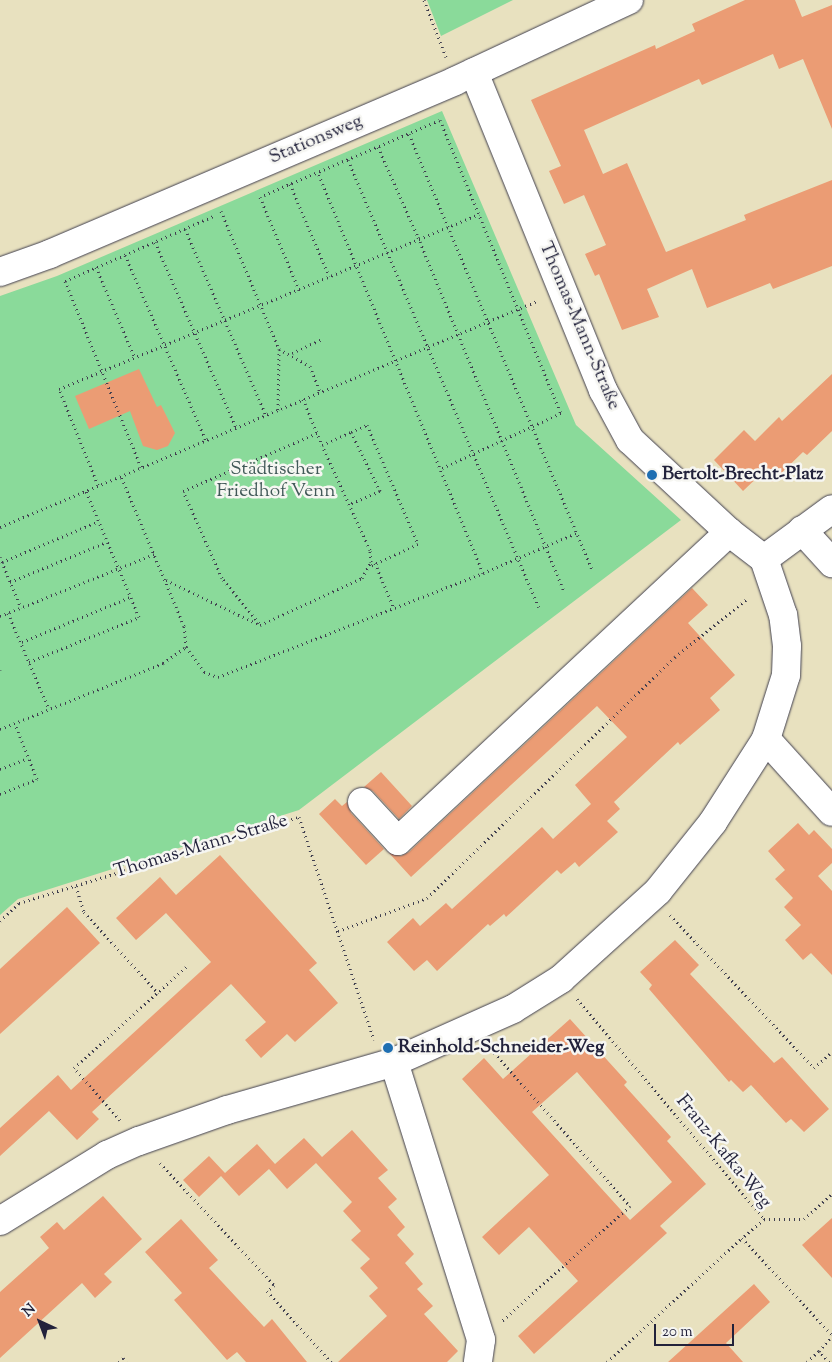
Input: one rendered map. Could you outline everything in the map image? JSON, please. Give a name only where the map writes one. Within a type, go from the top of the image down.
[{"type":"street","name":"Stationsweg","points":[[0,272],[50,254],[464,76],[629,0]]},
{"type":"street","name":"Thomas-Mann-Straße","points":[[464,76],[563,290],[603,390],[630,440],[730,532],[767,569]]},
{"type":"street","points":[[0,1221],[76,1173],[139,1141],[227,1110],[388,1064],[513,1009],[561,979],[652,896],[713,822],[766,739],[786,675],[788,646],[782,615],[767,569],[802,530],[832,508]]},
{"type":"street","points":[[802,530],[832,563]]},
{"type":"street","points":[[362,802],[398,841],[730,532]]},
{"type":"street","points":[[766,739],[832,812]]},
{"type":"street","points":[[388,1064],[480,1351]]},
{"type":"path","points":[[424,0],[464,76]]},
{"type":"path","points":[[252,200],[440,120],[561,413],[533,428],[440,469]]},
{"type":"path","points":[[409,134],[593,571]]},
{"type":"path","points":[[378,147],[418,237],[564,592]]},
{"type":"path","points":[[348,160],[538,607]]},
{"type":"path","points":[[318,172],[358,264],[395,360],[484,573]]},
{"type":"path","points":[[290,184],[330,276]]},
{"type":"path","points":[[210,185],[278,349],[278,410]]},
{"type":"path","points":[[260,197],[299,290]]},
{"type":"path","points":[[141,467],[65,281],[229,210]]},
{"type":"path","points":[[98,485],[59,389],[299,290],[418,237],[479,214]]},
{"type":"path","points":[[185,229],[224,317],[223,322],[266,415]]},
{"type":"path","points":[[155,242],[236,427]]},
{"type":"path","points":[[124,255],[206,440]]},
{"type":"path","points":[[96,267],[135,358]]},
{"type":"path","points":[[0,527],[563,290]]},
{"type":"path","points":[[292,354],[322,339]]},
{"type":"path","points":[[278,349],[292,354],[310,366],[320,392]]},
{"type":"path","points":[[303,399],[370,550],[370,566]]},
{"type":"path","points":[[166,580],[260,625],[354,585],[370,566],[418,544],[367,425],[322,445]]},
{"type":"path","points":[[349,504],[380,491],[351,432]]},
{"type":"path","points":[[260,625],[222,578],[183,491],[317,433]]},
{"type":"path","points":[[121,476],[184,626],[186,647],[204,672],[218,677],[519,560],[577,533]]},
{"type":"path","points":[[30,662],[139,617],[86,491]]},
{"type":"path","points":[[2,562],[99,522]]},
{"type":"path","points":[[10,582],[107,542]]},
{"type":"path","points":[[0,616],[154,554]]},
{"type":"path","points":[[0,557],[21,608]]},
{"type":"path","points":[[375,563],[394,607]]},
{"type":"path","points":[[338,931],[427,898],[767,569]]},
{"type":"path","points":[[22,642],[130,597]]},
{"type":"path","points":[[8,613],[49,709]]},
{"type":"path","points":[[0,729],[163,663],[186,647]]},
{"type":"path","points":[[0,794],[37,779],[14,723]]},
{"type":"path","points":[[0,769],[28,758]]},
{"type":"path","name":"Thomas-Mann-Straße","points":[[0,921],[19,903],[299,817],[338,931],[388,1064]]},
{"type":"path","points":[[76,886],[84,912],[158,993]]},
{"type":"path","points":[[652,896],[814,1068],[832,1052]]},
{"type":"path","points":[[188,966],[74,1068],[139,1141],[274,1285],[267,1291],[331,1362]]},
{"type":"path","name":"Franz-Kafka-Weg","points":[[561,979],[764,1219],[607,1362]]},
{"type":"path","points":[[477,1025],[488,1044],[630,1206],[480,1351]]},
{"type":"path","points":[[764,1219],[804,1219],[832,1194]]},
{"type":"path","points":[[742,1238],[832,1335],[807,1362]]},
{"type":"path","points":[[819,1351],[829,1362]]},
{"type":"path","points":[[119,1362],[123,1358],[126,1362]]},
{"type":"green space","points":[[427,0],[513,0],[441,36]]},
{"type":"green space","name":"Städtischer Friedhof Venn","points":[[442,111],[576,425],[681,520],[299,810],[18,899],[0,915],[0,296],[57,276]]},
{"type":"building","points":[[745,0],[795,0],[802,17],[832,5],[832,129],[803,59],[779,69],[773,54],[702,85],[699,79],[584,130],[603,174],[627,163],[666,252],[746,220],[744,215],[832,180],[832,266],[773,289],[770,283],[707,308],[692,269],[647,289],[659,317],[622,330],[599,274],[595,276],[585,254],[606,245],[584,195],[564,204],[549,171],[561,166],[531,100],[655,45],[656,49],[695,31],[692,24]]},
{"type":"building","points":[[139,369],[157,407],[161,405],[175,433],[168,446],[157,450],[143,446],[130,411],[89,429],[75,396]]},
{"type":"building","points":[[832,374],[832,431],[807,455],[803,452],[772,482],[763,472],[743,491],[714,460],[744,430],[755,441],[779,417],[782,421]]},
{"type":"building","points":[[692,588],[708,605],[688,623],[735,675],[710,698],[720,710],[680,745],[678,742],[614,802],[620,809],[607,821],[618,832],[579,867],[575,862],[561,874],[557,870],[506,917],[504,914],[490,926],[488,924],[437,971],[427,960],[414,971],[387,942],[413,918],[420,926],[446,903],[452,909],[542,827],[553,839],[591,804],[575,785],[627,737],[597,706],[411,877],[389,853],[401,856],[409,852]]},
{"type":"building","points":[[381,772],[412,806],[399,819],[373,791],[364,787]]},
{"type":"building","points":[[335,799],[342,806],[347,802],[351,813],[384,849],[366,865],[319,814]]},
{"type":"building","points":[[798,823],[809,835],[814,830],[832,849],[832,863],[818,876],[832,891],[832,975],[811,953],[803,960],[785,940],[801,925],[784,907],[793,898],[775,879],[785,870],[768,851]]},
{"type":"building","points":[[220,855],[317,963],[309,970],[338,1003],[295,1042],[287,1034],[261,1058],[245,1040],[266,1022],[231,984],[92,1112],[99,1119],[77,1140],[49,1111],[0,1156],[0,1128],[58,1075],[71,1090],[211,962],[166,913],[136,940],[116,918],[160,877],[176,895]]},
{"type":"building","points":[[67,907],[100,943],[0,1034],[0,969]]},
{"type":"building","points":[[675,940],[699,965],[690,974],[774,1063],[782,1057],[829,1109],[804,1132],[791,1119],[786,1123],[751,1085],[743,1092],[731,1080],[729,1082],[649,989],[652,985],[640,972]]},
{"type":"building","points":[[570,1019],[627,1082],[624,1085],[671,1137],[667,1141],[706,1184],[660,1226],[667,1233],[534,1354],[518,1336],[578,1281],[529,1227],[499,1255],[482,1237],[549,1175],[462,1079],[484,1058],[503,1079]],"holes":[[[577,1072],[672,1182],[630,1220],[532,1112]]]},
{"type":"building","points":[[352,1130],[388,1170],[378,1178],[397,1199],[388,1207],[405,1227],[397,1235],[414,1254],[405,1263],[423,1284],[417,1289],[433,1306],[424,1314],[458,1351],[447,1362],[338,1362],[387,1316],[369,1296],[378,1288],[360,1268],[370,1259],[351,1240],[361,1231],[343,1211],[352,1202],[316,1163],[287,1189],[269,1169],[239,1196],[221,1176],[199,1197],[183,1180],[209,1156],[225,1173],[257,1144],[275,1164],[304,1138],[322,1157]]},
{"type":"building","points":[[103,1196],[142,1239],[104,1274],[112,1282],[95,1298],[82,1283],[0,1358],[0,1292],[49,1248],[40,1237],[57,1222],[64,1230]]},
{"type":"building","points":[[832,1218],[832,1278],[802,1245]]},
{"type":"building","points":[[181,1219],[218,1260],[209,1268],[264,1327],[272,1319],[307,1362],[246,1362],[237,1352],[227,1360],[174,1300],[182,1293],[145,1252]]},
{"type":"building","points":[[754,1284],[770,1302],[726,1343],[743,1362],[668,1362]]},
{"type":"place","name":"Bertolt-Brecht-Platz","points":[[652,475]]},
{"type":"place","name":"Reinhold-Schneider-Weg","points":[[388,1048]]}]
